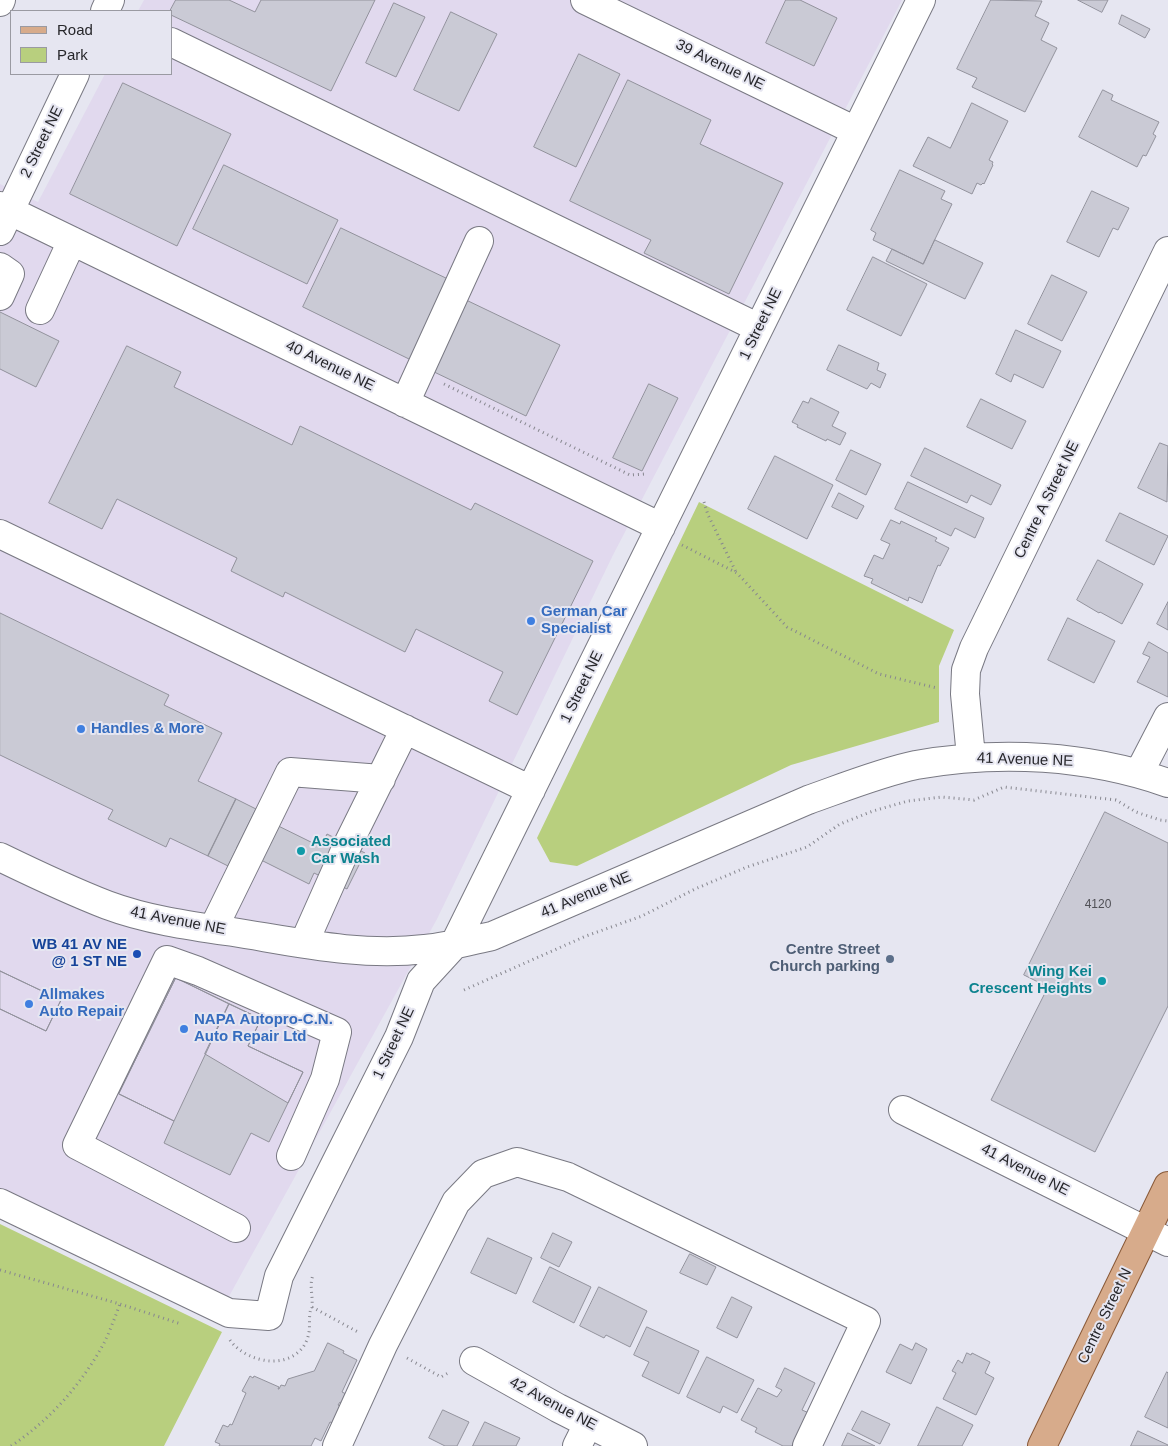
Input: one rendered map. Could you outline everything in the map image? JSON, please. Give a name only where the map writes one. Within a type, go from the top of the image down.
[{"type":"main road","name":"Centre Street N","points":[[1042,1446],[1157,1237],[1168,1186]]},
{"type":"street","name":"39 Avenue NE","points":[[585,0],[856,130]]},
{"type":"street","name":"1 Street NE","points":[[0,1203],[229,1313],[269,1316],[279,1276],[399,1037],[421,981],[454,945],[921,0]]},
{"type":"street","points":[[172,42],[759,328]]},
{"type":"street","name":"2 Street NE","points":[[3,216],[74,75]]},
{"type":"street","name":"40 Avenue NE","points":[[3,216],[72,241],[660,527]]},
{"type":"street","points":[[40,310],[72,241]]},
{"type":"street","points":[[405,402],[479,241]]},
{"type":"street","name":"Centre A Street NE","points":[[971,757],[965,694],[966,670],[974,648],[1168,251]]},
{"type":"street","points":[[0,267],[10,274],[0,296]]},
{"type":"street","points":[[0,534],[530,790]]},
{"type":"street","points":[[1139,773],[1168,717]]},
{"type":"street","points":[[304,943],[348,844],[405,729]]},
{"type":"street","name":"41 Avenue NE","points":[[0,857],[108,905],[142,916],[304,943],[375,951],[423,950],[492,936],[808,800],[862,781],[915,766],[971,757],[1014,757],[1094,763],[1139,773],[1168,783]]},
{"type":"street","points":[[198,971],[205,928],[290,772],[381,779]]},
{"type":"street","points":[[236,1228],[77,1145],[168,960],[198,971],[337,1032],[325,1079],[291,1156]]},
{"type":"street","name":"41 Avenue NE","points":[[904,1110],[1157,1237]]},
{"type":"street","points":[[337,1446],[383,1345],[456,1202],[483,1174],[517,1162],[568,1177],[866,1321],[807,1446]]},
{"type":"street","name":"42 Avenue NE","points":[[474,1361],[583,1435],[634,1446]]},
{"type":"path","points":[[420,372],[630,475],[645,474]]},
{"type":"path","points":[[704,502],[708,515],[737,573],[787,627],[879,674],[965,694]]},
{"type":"path","points":[[660,527],[683,546],[737,573]]},
{"type":"path","points":[[464,990],[578,939],[642,916],[695,889],[747,867],[807,847],[840,824],[872,811],[908,801],[942,796],[974,800],[1004,787],[1116,800],[1136,812],[1168,821]]},
{"type":"path","points":[[11,1446],[31,1433],[70,1394],[86,1373],[104,1342],[120,1304]]},
{"type":"shaded area","points":[[144,0],[902,0],[613,555],[437,919],[227,1300],[0,1192],[0,184],[38,202],[104,75],[172,75],[172,10],[139,10]]},
{"type":"green space","points":[[699,502],[954,630],[939,666],[939,722],[791,765],[577,866],[550,862],[537,838]]},
{"type":"green space","points":[[0,1224],[222,1332],[164,1446],[0,1446]]},
{"type":"building","points":[[176,0],[229,0],[255,12],[261,0],[375,0],[331,91],[172,15],[171,10]]},
{"type":"building","points":[[786,0],[800,0],[837,18],[814,66],[766,43]]},
{"type":"building","points":[[991,0],[1042,1],[1035,16],[1049,23],[1041,40],[1057,48],[1025,112],[972,87],[977,78],[957,69]]},
{"type":"building","points":[[1078,0],[1108,0],[1102,12]]},
{"type":"building","points":[[394,3],[425,17],[396,77],[366,63]]},
{"type":"building","points":[[451,12],[497,34],[459,111],[414,90]]},
{"type":"building","points":[[1122,15],[1150,29],[1145,38],[1119,24]]},
{"type":"building","points":[[579,54],[620,74],[576,167],[534,147]]},
{"type":"building","points":[[628,80],[711,120],[700,144],[783,183],[729,294],[644,253],[651,240],[570,201]]},
{"type":"building","points":[[123,83],[231,134],[177,246],[70,194]]},
{"type":"building","points":[[1103,90],[1113,95],[1111,100],[1159,122],[1153,134],[1156,136],[1146,156],[1143,155],[1137,167],[1079,137]]},
{"type":"building","points":[[972,103],[1008,121],[989,160],[993,162],[993,165],[984,184],[977,183],[972,194],[913,166],[928,137],[950,148]]},
{"type":"building","points":[[224,165],[338,220],[307,284],[193,229]]},
{"type":"building","points":[[900,170],[945,191],[941,199],[952,204],[923,264],[873,240],[876,233],[871,230]]},
{"type":"building","points":[[1092,191],[1129,208],[1118,230],[1113,228],[1099,257],[1067,242]]},
{"type":"building","points":[[341,228],[450,280],[411,360],[303,307]]},
{"type":"building","points":[[935,240],[983,263],[965,299],[886,261],[892,249],[923,264]]},
{"type":"building","points":[[873,257],[927,284],[901,336],[847,310]]},
{"type":"building","points":[[1052,275],[1087,292],[1062,341],[1028,324]]},
{"type":"building","points":[[464,299],[560,345],[526,416],[430,370]]},
{"type":"building","points":[[0,312],[59,341],[36,387],[0,369]]},
{"type":"building","points":[[1016,330],[1061,351],[1043,388],[1014,374],[1011,382],[996,374]]},
{"type":"building","points":[[839,345],[879,363],[877,370],[886,374],[880,388],[871,383],[867,389],[827,370]]},
{"type":"building","points":[[127,346],[181,372],[174,387],[292,445],[300,426],[471,510],[475,503],[593,561],[517,715],[489,701],[503,672],[416,629],[405,652],[285,592],[283,597],[231,571],[237,558],[117,499],[102,529],[49,503]]},
{"type":"building","points":[[649,384],[678,398],[642,471],[613,458]]},
{"type":"building","points":[[811,398],[839,412],[832,426],[846,433],[840,445],[827,439],[826,441],[797,427],[798,425],[792,422],[803,401],[808,403]]},
{"type":"building","points":[[981,399],[1026,421],[1012,449],[967,427]]},
{"type":"building","points":[[1160,443],[1168,446],[1167,502],[1138,488]]},
{"type":"building","points":[[925,448],[1001,485],[991,505],[971,495],[967,503],[911,476]]},
{"type":"building","points":[[851,450],[881,464],[866,495],[836,480]]},
{"type":"building","points":[[775,456],[833,485],[807,539],[748,509]]},
{"type":"building","points":[[908,482],[984,518],[975,538],[955,528],[951,536],[895,509]]},
{"type":"building","points":[[839,493],[864,506],[857,519],[832,507]]},
{"type":"building","points":[[1120,513],[1168,536],[1154,565],[1106,541]]},
{"type":"building","points":[[891,520],[900,524],[901,521],[937,538],[935,541],[949,548],[940,566],[938,565],[922,603],[909,597],[908,601],[871,583],[873,579],[864,576],[874,555],[883,559],[890,544],[881,540]]},
{"type":"building","points":[[1098,560],[1143,584],[1122,624],[1077,600]]},
{"type":"building","points":[[1168,602],[1168,630],[1157,624]]},
{"type":"building","points":[[0,613],[169,695],[164,705],[222,733],[198,781],[236,799],[208,856],[170,838],[166,847],[108,819],[113,810],[0,755]]},
{"type":"building","points":[[1068,618],[1115,641],[1094,683],[1048,660]]},
{"type":"building","points":[[1149,642],[1168,653],[1168,697],[1137,682],[1150,657],[1143,654]]},
{"type":"building","points":[[236,799],[256,809],[228,866],[208,856]]},
{"type":"building","name":"Wing Kei Crescent Heights","points":[[1105,812],[1168,843],[1168,1006],[1095,1152],[991,1100],[1048,987],[1024,975]]},
{"type":"building","name":"Associated Car Wash","points":[[254,814],[321,847],[327,834],[365,853],[347,889],[314,873],[309,884],[237,848]]},
{"type":"building","name":"Allmakes Auto Repair","points":[[0,971],[61,1000],[46,1031],[0,1009]]},
{"type":"building","name":"Allmakes Auto Repair","points":[[0,971],[61,1000],[46,1031],[0,1009]]},
{"type":"building","points":[[176,978],[261,1019],[248,1046],[303,1072],[269,1142],[251,1133],[230,1175],[164,1143],[174,1121],[119,1094]]},
{"type":"building","name":"NAPA Autopro-C.N. Auto Repair Ltd","points":[[176,978],[229,1004],[174,1121],[119,1094]]},
{"type":"building","points":[[229,1004],[261,1019],[248,1046],[303,1072],[288,1103],[205,1054]]},
{"type":"building","points":[[553,1233],[572,1242],[559,1267],[541,1258]]},
{"type":"building","points":[[488,1238],[532,1258],[516,1294],[471,1273]]},
{"type":"building","points":[[690,1254],[716,1267],[707,1285],[680,1273]]},
{"type":"building","points":[[550,1267],[591,1287],[574,1323],[533,1302]]},
{"type":"building","points":[[599,1287],[647,1311],[630,1347],[606,1335],[604,1338],[580,1326]]},
{"type":"building","points":[[732,1297],[752,1307],[737,1338],[717,1328]]},
{"type":"building","points":[[647,1327],[699,1351],[679,1394],[642,1376],[649,1362],[634,1355]]},
{"type":"building","points":[[328,1343],[357,1360],[342,1392],[348,1395],[343,1404],[340,1402],[338,1405],[341,1407],[333,1423],[330,1422],[321,1441],[315,1438],[311,1446],[219,1446],[220,1444],[215,1442],[223,1425],[228,1427],[230,1424],[232,1425],[246,1393],[242,1391],[250,1376],[279,1387],[279,1389],[281,1385],[285,1386],[288,1379],[314,1371]]},
{"type":"building","points":[[916,1343],[927,1349],[911,1384],[886,1372],[900,1344],[912,1350]]},
{"type":"building","points":[[967,1353],[971,1355],[972,1353],[990,1362],[985,1373],[994,1378],[976,1415],[943,1399],[956,1373],[952,1371],[958,1360],[962,1363]]},
{"type":"building","points":[[707,1357],[754,1380],[737,1413],[723,1406],[720,1413],[687,1397]]},
{"type":"building","points":[[785,1368],[815,1383],[802,1410],[809,1413],[792,1446],[783,1446],[755,1432],[757,1428],[741,1420],[758,1388],[777,1397],[782,1390],[776,1387]]},
{"type":"building","points":[[1168,1373],[1168,1428],[1145,1417]]},
{"type":"building","points":[[937,1407],[973,1425],[962,1446],[918,1446]]},
{"type":"building","points":[[443,1410],[469,1422],[457,1446],[445,1446],[429,1438]]},
{"type":"building","points":[[862,1411],[890,1424],[880,1444],[852,1430]]},
{"type":"building","points":[[485,1422],[520,1438],[516,1446],[473,1446]]},
{"type":"building","points":[[1138,1431],[1168,1445],[1168,1446],[1131,1446]]},
{"type":"building","points":[[848,1433],[875,1446],[842,1446]]},
{"type":"place","name":"German Car Specialist","points":[[531,621]]},
{"type":"place","name":"Handles & More","points":[[81,729]]},
{"type":"place","name":"Associated Car Wash","points":[[301,851]]},
{"type":"place","name":"WB 41 AV NE @ 1 ST NE","points":[[137,954]]},
{"type":"place","name":"Centre Street Church parking","points":[[890,959]]},
{"type":"place","name":"Wing Kei Crescent Heights","points":[[1102,981]]},
{"type":"place","name":"Allmakes Auto Repair","points":[[29,1004]]},
{"type":"place","name":"NAPA Autopro-C.N. Auto Repair Ltd","points":[[184,1029]]}]
